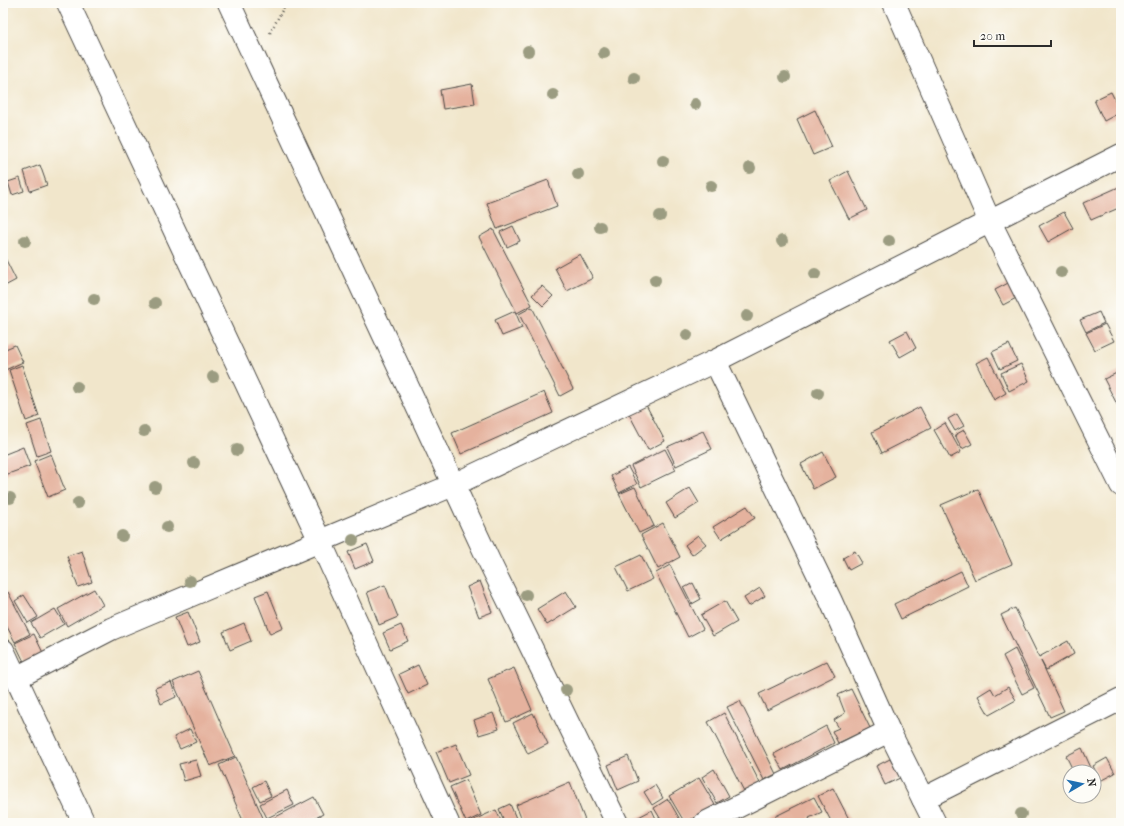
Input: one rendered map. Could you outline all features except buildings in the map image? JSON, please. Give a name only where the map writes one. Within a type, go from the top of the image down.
[{"type":"street","points":[[68,3],[320,541],[448,823]]},
{"type":"street","points":[[229,3],[453,485],[617,823]]},
{"type":"street","points":[[894,3],[990,222],[1121,485]]},
{"type":"street","points":[[16,678],[111,629],[453,485],[715,361],[1121,155]]},
{"type":"street","points":[[715,361],[830,599],[889,731],[935,823]]},
{"type":"street","points":[[3,650],[84,823]]},
{"type":"street","points":[[923,799],[1121,698]]},
{"type":"street","points":[[705,823],[889,731]]}]
